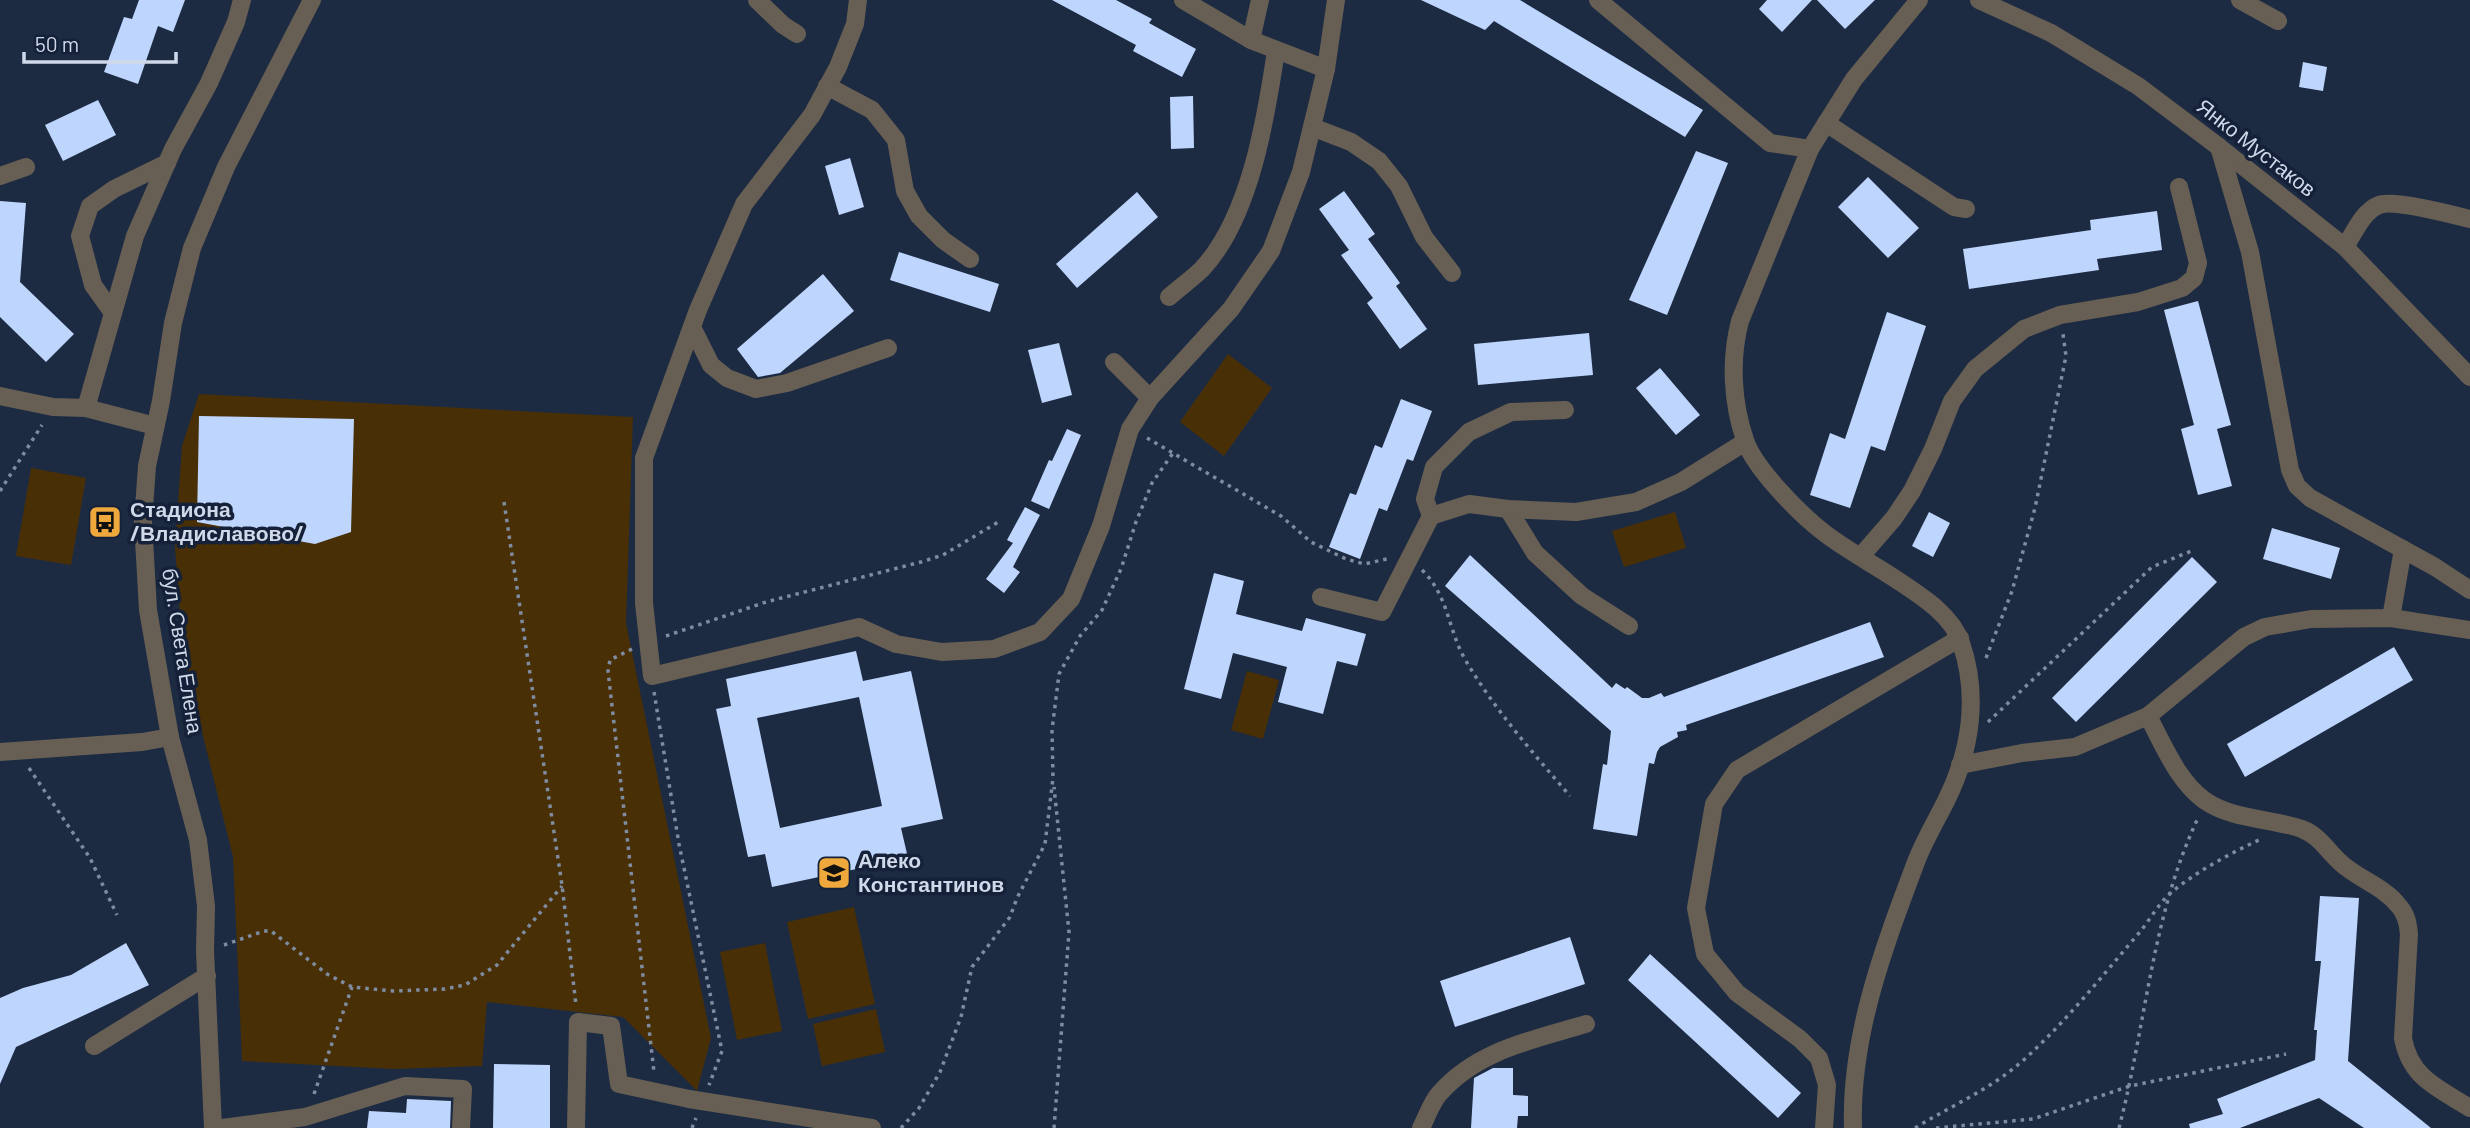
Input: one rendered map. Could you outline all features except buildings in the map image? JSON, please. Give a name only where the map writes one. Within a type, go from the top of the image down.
[{"type":"street","points":[[86,408],[135,236],[167,163],[209,83],[236,22],[242,0]]},
{"type":"street","name":"бул. Света Елена","points":[[213,1128],[205,951],[206,906],[198,839],[170,737],[148,610],[143,522],[147,466],[173,323],[192,247],[226,167],[312,0]]},
{"type":"street","points":[[757,0],[782,25],[797,34]]},
{"type":"street","points":[[858,0],[855,24],[838,67],[812,115],[744,204],[692,327],[644,458],[644,603],[652,676],[859,627],[896,644],[942,652],[994,649],[1040,632],[1071,599],[1101,526],[1130,429],[1150,398],[1231,309],[1271,251],[1301,172],[1326,69],[1336,0]]},
{"type":"street","points":[[1183,0],[1251,40],[1326,69]]},
{"type":"street","points":[[1251,40],[1260,0]]},
{"type":"street","points":[[1598,0],[1770,143],[1810,149]]},
{"type":"street","points":[[1853,1128],[1853,1107],[1863,1031],[1880,963],[1917,859],[1948,798],[1968,741],[1972,693],[1969,668],[1960,639],[1945,617],[1922,597],[1823,532],[1799,510],[1763,469],[1745,442],[1736,405],[1734,346],[1740,321],[1810,149],[1854,79],[1919,0]]},
{"type":"street","name":"Янко Мустаков","points":[[1979,0],[2051,33],[2138,86],[2219,147],[2345,247],[2470,377]]},
{"type":"street","points":[[2240,0],[2278,21]]},
{"type":"street","points":[[1169,297],[1203,268],[1233,224],[1252,170],[1270,92],[1276,51]]},
{"type":"street","points":[[827,86],[872,110],[896,140],[905,191],[919,216],[943,240],[971,259]]},
{"type":"street","points":[[1826,123],[1954,207],[1966,209]]},
{"type":"street","points":[[1312,127],[1351,142],[1379,161],[1399,186],[1424,237],[1452,273]]},
{"type":"street","points":[[2219,147],[2250,252],[2290,470],[2297,486],[2310,498],[2403,549],[2470,590]]},
{"type":"street","points":[[113,313],[93,285],[80,236],[90,206],[114,189],[167,163]]},
{"type":"street","points":[[0,176],[26,167]]},
{"type":"street","points":[[1861,556],[1894,518],[1912,491],[1933,449],[1952,401],[1975,369],[2024,330],[2060,315],[2138,302],[2182,288],[2194,278],[2198,263],[2179,187]]},
{"type":"street","points":[[2345,247],[2367,213],[2380,204],[2400,204],[2470,219]]},
{"type":"street","points":[[692,327],[711,365],[727,378],[756,389],[787,383],[888,348]]},
{"type":"street","points":[[1114,362],[1150,398]]},
{"type":"street","points":[[0,396],[53,407],[86,408],[155,426]]},
{"type":"street","points":[[1431,516],[1425,499],[1434,467],[1469,432],[1511,412],[1565,410]]},
{"type":"street","points":[[1321,597],[1382,612],[1431,516],[1469,504],[1576,512],[1636,502],[1681,482],[1745,442]]},
{"type":"street","points":[[1508,509],[1535,553],[1582,596],[1629,626]]},
{"type":"street","points":[[2391,618],[2403,549]]},
{"type":"street","points":[[1960,765],[2022,753],[2075,747],[2148,716],[2244,636],[2265,627],[2312,620],[2391,618],[2470,630]]},
{"type":"street","points":[[1824,1128],[1827,1085],[1819,1058],[1800,1039],[1737,993],[1705,954],[1696,908],[1714,804],[1737,770],[1960,639]]},
{"type":"street","points":[[2148,716],[2179,773],[2191,789],[2207,802],[2244,816],[2291,826],[2314,835],[2342,864],[2388,895],[2403,911],[2409,934],[2403,1038],[2405,1050],[2410,1062],[2426,1081],[2470,1108]]},
{"type":"street","points":[[9,752],[142,743],[170,737]]},
{"type":"street","points":[[94,1046],[207,976]]},
{"type":"street","points":[[576,1128],[578,1022],[611,1026],[619,1084],[704,1101],[872,1128]]},
{"type":"street","points":[[1421,1128],[1437,1096],[1458,1076],[1494,1052],[1586,1024]]},
{"type":"street","points":[[222,1128],[305,1117],[405,1086],[463,1089],[461,1128]]},
{"type":"path","points":[[1972,693],[2012,591],[2035,508],[2066,356],[2060,315]]},
{"type":"path","points":[[0,491],[53,407]]},
{"type":"path","points":[[1130,429],[1282,516],[1311,542],[1346,559],[1364,565],[1388,559],[1408,559],[1433,581],[1450,616],[1464,658],[1503,716],[1570,796]]},
{"type":"path","points":[[1054,1128],[1069,932],[1053,778],[1052,730],[1059,674],[1080,636],[1102,610],[1121,569],[1152,483],[1173,453]]},
{"type":"path","points":[[504,502],[562,885],[578,1022]]},
{"type":"path","points":[[656,1092],[608,671],[610,660],[648,642],[766,602],[943,555],[1000,521]]},
{"type":"path","points":[[1968,741],[2152,567],[2194,550]]},
{"type":"path","points":[[652,676],[679,845],[722,1051],[692,1128]]},
{"type":"path","points":[[9,752],[90,858],[117,915]]},
{"type":"path","points":[[901,1128],[919,1108],[940,1072],[961,1017],[972,967],[1010,917],[1017,898],[1034,870],[1045,844],[1053,778]]},
{"type":"path","points":[[2119,1128],[2130,1086],[2150,973],[2171,892],[2183,850],[2207,802]]},
{"type":"path","points":[[1915,1128],[1975,1096],[2028,1057],[2059,1026],[2171,892],[2237,850],[2291,826]]},
{"type":"path","points":[[205,951],[271,931],[327,975],[352,987],[374,991],[419,991],[465,985],[497,965],[509,953],[562,885]]},
{"type":"path","points":[[305,1117],[352,987]]},
{"type":"path","points":[[1936,1128],[2033,1119],[2130,1086],[2286,1055]]},
{"type":"shaded area","points":[[1228,354],[1272,388],[1224,456],[1180,422]]},
{"type":"shaded area","points":[[199,394],[633,417],[626,623],[711,1038],[697,1091],[623,1017],[487,1002],[482,1066],[394,1069],[242,1061],[233,857],[183,655],[175,547],[182,446]]},
{"type":"shaded area","points":[[31,468],[86,478],[71,565],[16,556]]},
{"type":"shaded area","points":[[1675,512],[1686,548],[1624,567],[1612,531]]},
{"type":"shaded area","points":[[1247,671],[1279,680],[1263,739],[1231,730]]},
{"type":"shaded area","points":[[854,907],[875,1004],[808,1019],[787,922]]},
{"type":"shaded area","points":[[765,943],[782,1031],[737,1040],[720,952]]},
{"type":"shaded area","points":[[876,1009],[885,1052],[822,1066],[813,1024]]},
{"type":"place","name":"Стадиона /Владиславово/","points":[[105,522]]},
{"type":"place","name":"Алеко Константинов","points":[[834,873]]}]
